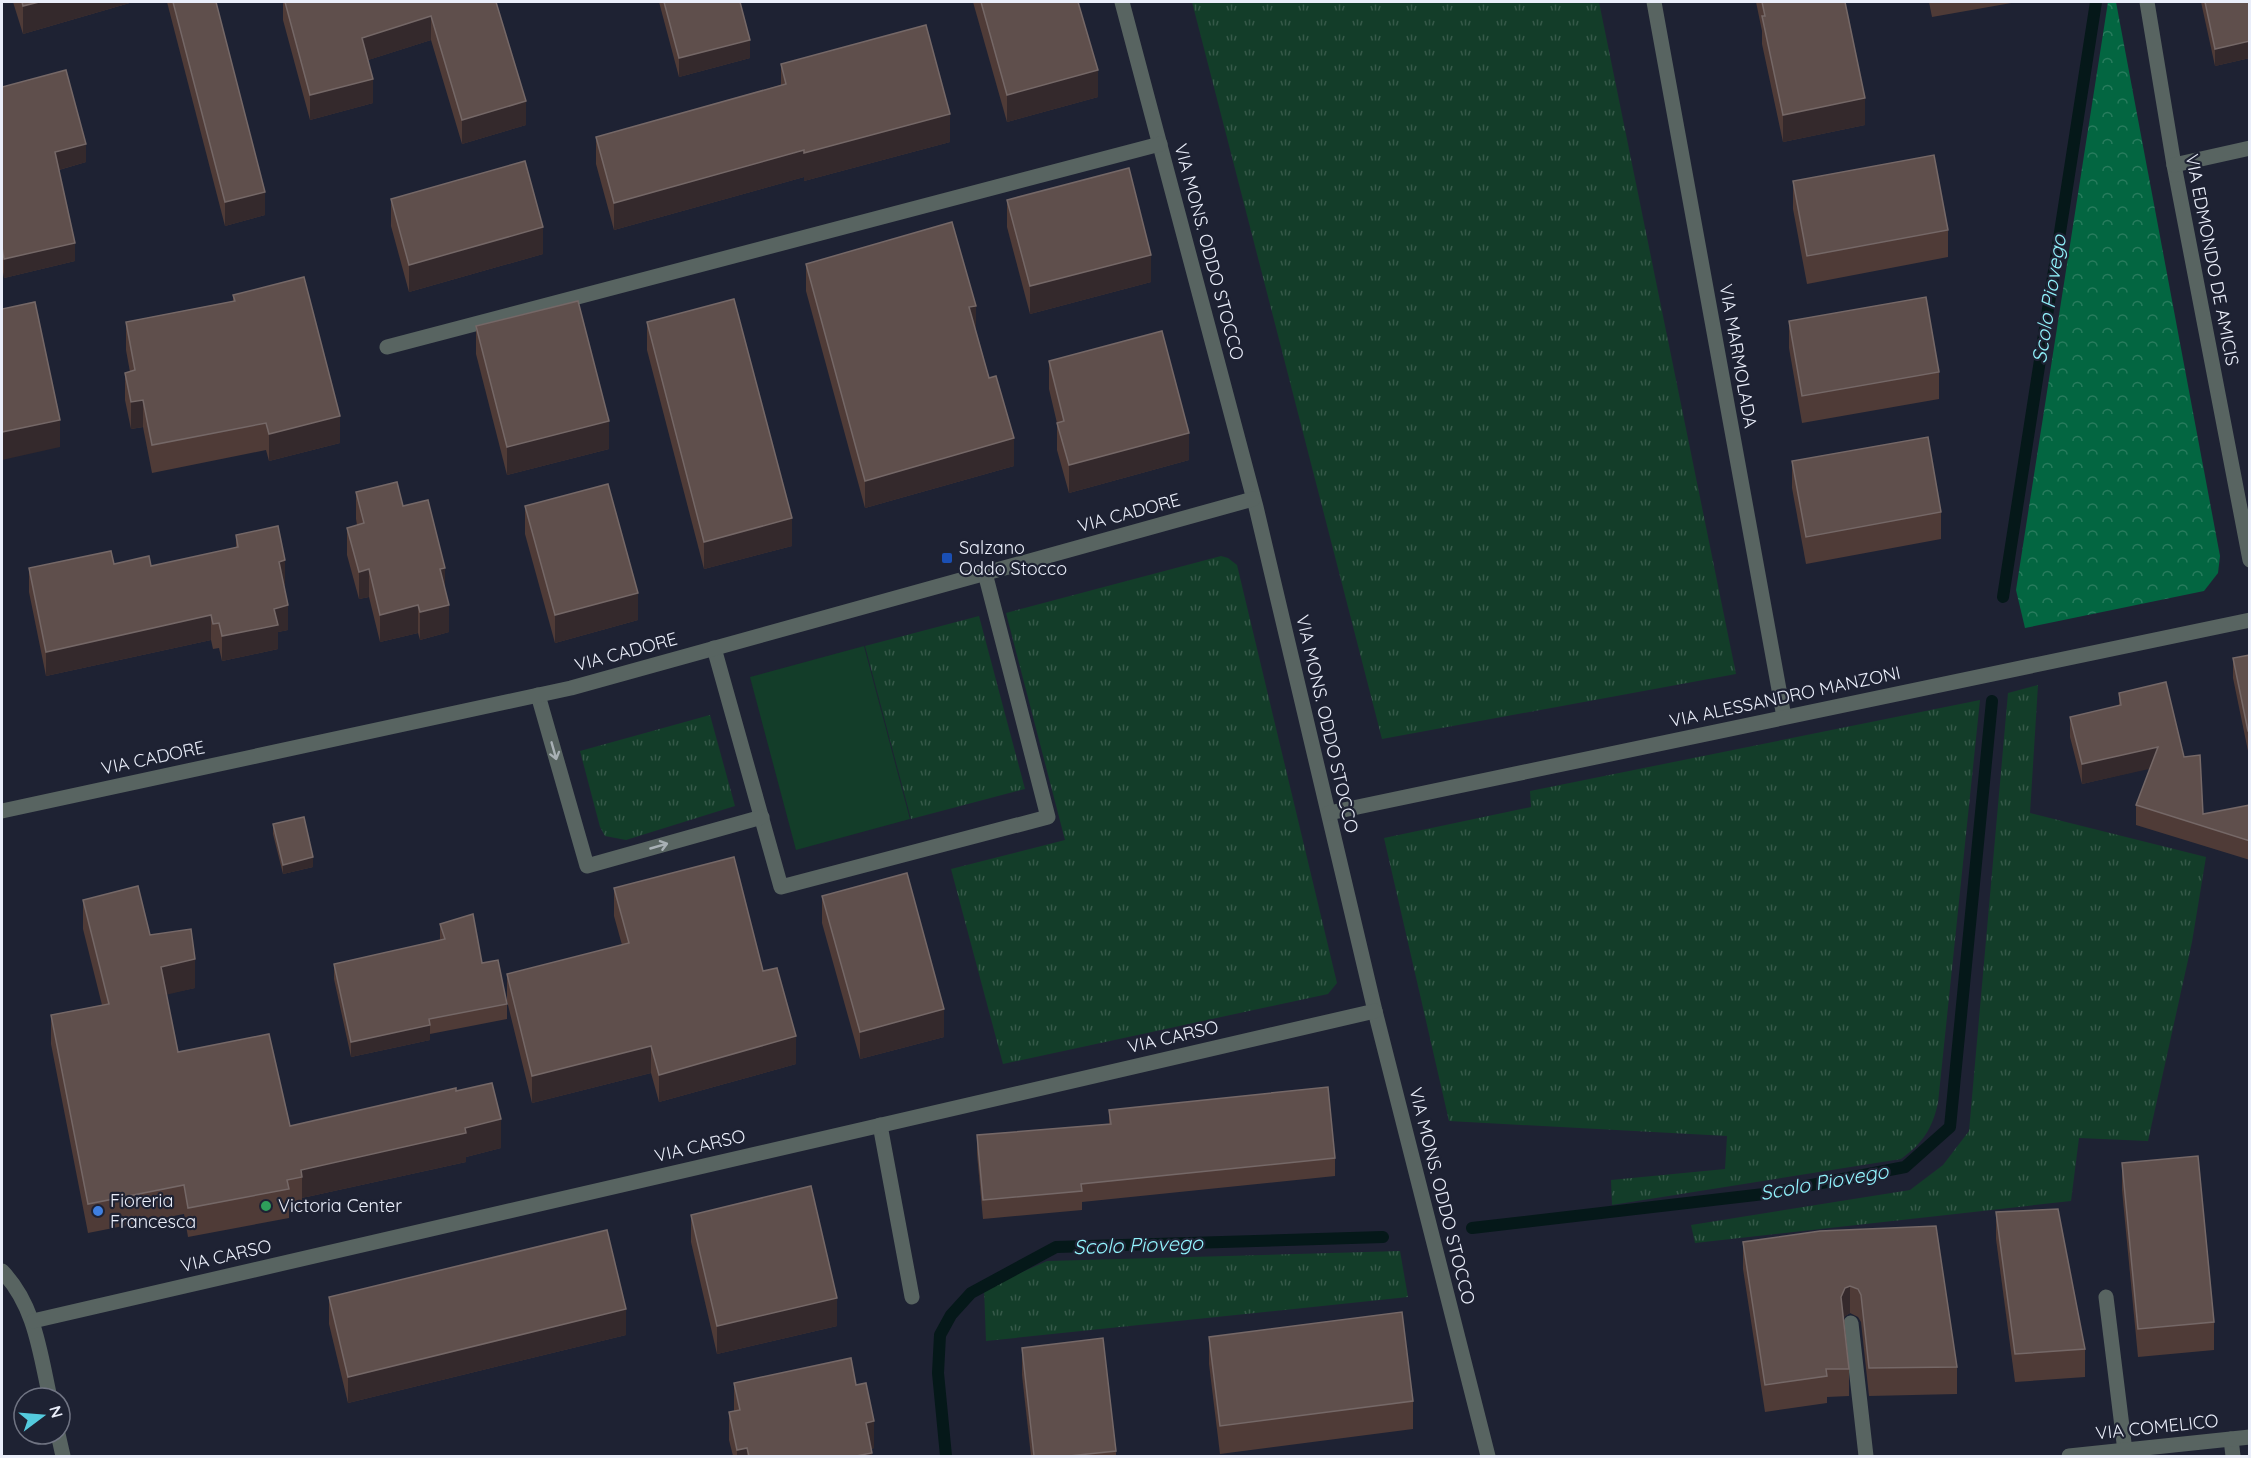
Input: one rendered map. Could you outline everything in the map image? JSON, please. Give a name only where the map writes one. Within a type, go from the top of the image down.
[{"type":"street","name":"VIA MONS. ODDO STOCCO","points":[[1122,2],[1254,499],[1375,1011],[1488,1456]]},
{"type":"street","name":"VIA MARMOLADA","points":[[1654,2],[1784,717]]},
{"type":"street","name":"VIA EDMONDO DE AMICIS","points":[[2147,2],[2174,165],[2250,560]]},
{"type":"street","points":[[387,347],[1160,144]]},
{"type":"street","points":[[2174,165],[2250,148]]},
{"type":"street","name":"VIA CADORE","points":[[2,811],[538,695],[1254,499]]},
{"type":"street","points":[[714,648],[781,886],[1048,817],[985,573]]},
{"type":"street","name":"VIA ALESSANDRO MANZONI","points":[[1329,813],[2250,620]]},
{"type":"street","points":[[538,695],[587,866],[762,817]]},
{"type":"street","name":"VIA CARSO","points":[[33,1321],[1375,1011]]},
{"type":"street","points":[[880,1125],[912,1297]]},
{"type":"street","points":[[2,1271],[18,1291],[33,1321],[47,1386]]},
{"type":"street","points":[[2106,1297],[2125,1451]]},
{"type":"street","points":[[1851,1323],[1866,1456]]},
{"type":"street","name":"VIA COMELICO","points":[[2069,1456],[2250,1437]]},
{"type":"street","points":[[2231,1439],[2233,1456]]},
{"type":"green space","points":[[1192,2],[1599,2],[1736,674],[1382,739]]},
{"type":"green space","points":[[2108,2],[2116,2],[2220,556],[2218,573],[2204,591],[2025,628],[2016,590]]},
{"type":"green space","points":[[1221,556],[1237,565],[1337,983],[1328,994],[1003,1064],[951,869],[1065,840],[1006,613]]},
{"type":"green space","points":[[979,616],[1025,789],[911,819],[865,646]]},
{"type":"green space","points":[[864,646],[910,819],[796,850],[750,677]]},
{"type":"green space","points":[[2038,685],[2030,813],[2206,857],[2192,942],[2148,1141],[2079,1138],[2071,1201],[1695,1243],[1691,1225],[1910,1190],[1943,1165],[1969,1131],[2008,693]]},
{"type":"green space","points":[[1980,700],[1938,1103],[1926,1135],[1909,1153],[1901,1159],[1612,1205],[1611,1180],[1725,1169],[1727,1136],[1449,1121],[1384,838],[1531,807],[1530,791]]},
{"type":"green space","points":[[710,715],[735,806],[626,840],[605,836],[600,827],[580,751]]},
{"type":"green space","points":[[1400,1251],[1408,1297],[986,1341],[984,1289],[1047,1261]]},
{"type":"building","points":[[22,2],[39,2],[23,6]]},
{"type":"building","points":[[173,2],[216,2],[265,192],[225,202]]},
{"type":"building","points":[[285,2],[496,2],[526,101],[462,120],[431,16],[362,38],[373,79],[310,95]]},
{"type":"building","points":[[664,2],[740,2],[750,40],[679,58]]},
{"type":"building","points":[[981,2],[1078,2],[1098,70],[1007,95]]},
{"type":"building","points":[[1762,2],[1845,2],[1865,98],[1783,115],[1762,16],[1765,16]]},
{"type":"building","points":[[2205,2],[2250,2],[2250,41],[2215,49]]},
{"type":"building","points":[[926,25],[950,114],[804,153],[804,150],[614,203],[596,137],[786,84],[781,64]]},
{"type":"building","points":[[66,70],[86,144],[55,152],[75,243],[4,259],[2,247],[2,87]]},
{"type":"building","points":[[1934,155],[1948,230],[1807,256],[1793,181]]},
{"type":"building","points":[[525,161],[543,227],[409,265],[391,199]]},
{"type":"building","points":[[1129,168],[1151,255],[1030,286],[1007,200]]},
{"type":"building","points":[[952,222],[976,306],[969,307],[989,378],[996,376],[1014,438],[865,481],[806,264]]},
{"type":"building","points":[[304,277],[340,416],[269,434],[266,423],[152,445],[143,400],[131,402],[125,373],[135,370],[126,322],[235,301],[233,295]]},
{"type":"building","points":[[1926,297],[1939,372],[1802,396],[1789,321]]},
{"type":"building","points":[[734,299],[792,518],[704,542],[647,322]]},
{"type":"building","points":[[578,301],[609,421],[507,447],[476,326]]},
{"type":"building","points":[[35,302],[60,420],[2,432],[2,309]]},
{"type":"building","points":[[1162,331],[1189,433],[1069,465],[1057,423],[1064,421],[1049,361]]},
{"type":"building","points":[[1928,437],[1941,512],[1806,537],[1792,461]]},
{"type":"building","points":[[397,482],[403,506],[428,500],[445,568],[440,569],[449,605],[420,612],[418,605],[380,615],[369,569],[359,572],[347,528],[364,523],[356,492]]},
{"type":"building","points":[[608,484],[638,593],[555,615],[525,506]]},
{"type":"building","points":[[278,526],[285,560],[279,562],[288,605],[274,609],[278,625],[222,636],[219,623],[213,624],[211,615],[46,652],[29,568],[111,551],[114,564],[149,556],[151,566],[238,547],[236,535]]},
{"type":"building","points":[[2250,655],[2250,731],[2248,731],[2233,658]]},
{"type":"building","points":[[2166,682],[2184,757],[2200,755],[2203,814],[2250,805],[2250,841],[2136,805],[2158,747],[2082,764],[2070,717],[2121,705],[2119,693]]},
{"type":"building","points":[[304,817],[313,857],[283,865],[273,824]]},
{"type":"building","points":[[734,857],[763,971],[777,968],[796,1036],[659,1075],[651,1046],[532,1076],[507,974],[629,943],[614,888]]},
{"type":"building","points":[[907,873],[944,1009],[860,1032],[822,896]]},
{"type":"building","points":[[138,886],[150,935],[191,929],[195,959],[161,967],[178,1052],[269,1034],[290,1126],[456,1088],[456,1091],[492,1083],[501,1119],[465,1128],[466,1133],[301,1170],[302,1177],[287,1180],[289,1189],[188,1208],[184,1185],[88,1204],[51,1015],[109,1004],[83,900]]},
{"type":"building","points":[[473,914],[482,963],[498,960],[507,1004],[429,1019],[430,1025],[351,1042],[334,964],[445,939],[440,924]]},
{"type":"building","points":[[1328,1087],[1335,1158],[1081,1184],[1082,1191],[983,1200],[977,1135],[1111,1124],[1109,1110]]},
{"type":"building","points":[[2198,1156],[2214,1322],[2138,1329],[2122,1163]]},
{"type":"building","points":[[811,1186],[837,1298],[717,1326],[691,1215]]},
{"type":"building","points":[[2058,1209],[2085,1349],[2015,1354],[1996,1212]]},
{"type":"building","points":[[1936,1226],[1957,1367],[1869,1368],[1861,1295],[1858,1289],[1850,1286],[1845,1288],[1841,1297],[1849,1369],[1826,1369],[1827,1376],[1765,1385],[1743,1242],[1820,1231]]},
{"type":"building","points":[[607,1230],[626,1309],[348,1377],[329,1297]]},
{"type":"building","points":[[1402,1312],[1413,1401],[1220,1426],[1209,1337]]},
{"type":"building","points":[[1103,1338],[1116,1451],[1069,1456],[1034,1456],[1022,1348]]},
{"type":"building","points":[[851,1358],[856,1385],[866,1383],[874,1421],[866,1423],[872,1453],[856,1456],[749,1456],[747,1448],[737,1450],[729,1412],[740,1410],[734,1383]]},
{"type":"waterway","name":"Scolo Piovego","points":[[2003,597],[2096,2]]},
{"type":"waterway","name":"Scolo Piovego","points":[[1472,1228],[1764,1194],[1905,1167],[1950,1127],[1992,701]]},
{"type":"waterway","name":"Scolo Piovego","points":[[946,1456],[938,1373],[940,1335],[951,1315],[971,1293],[1056,1247],[1383,1237]]},
{"type":"place","name":"Salzano Oddo Stocco","points":[[947,558]]},
{"type":"place","name":"Victoria Center","points":[[266,1206]]},
{"type":"place","name":"Fioreria Francesca","points":[[98,1211]]}]
